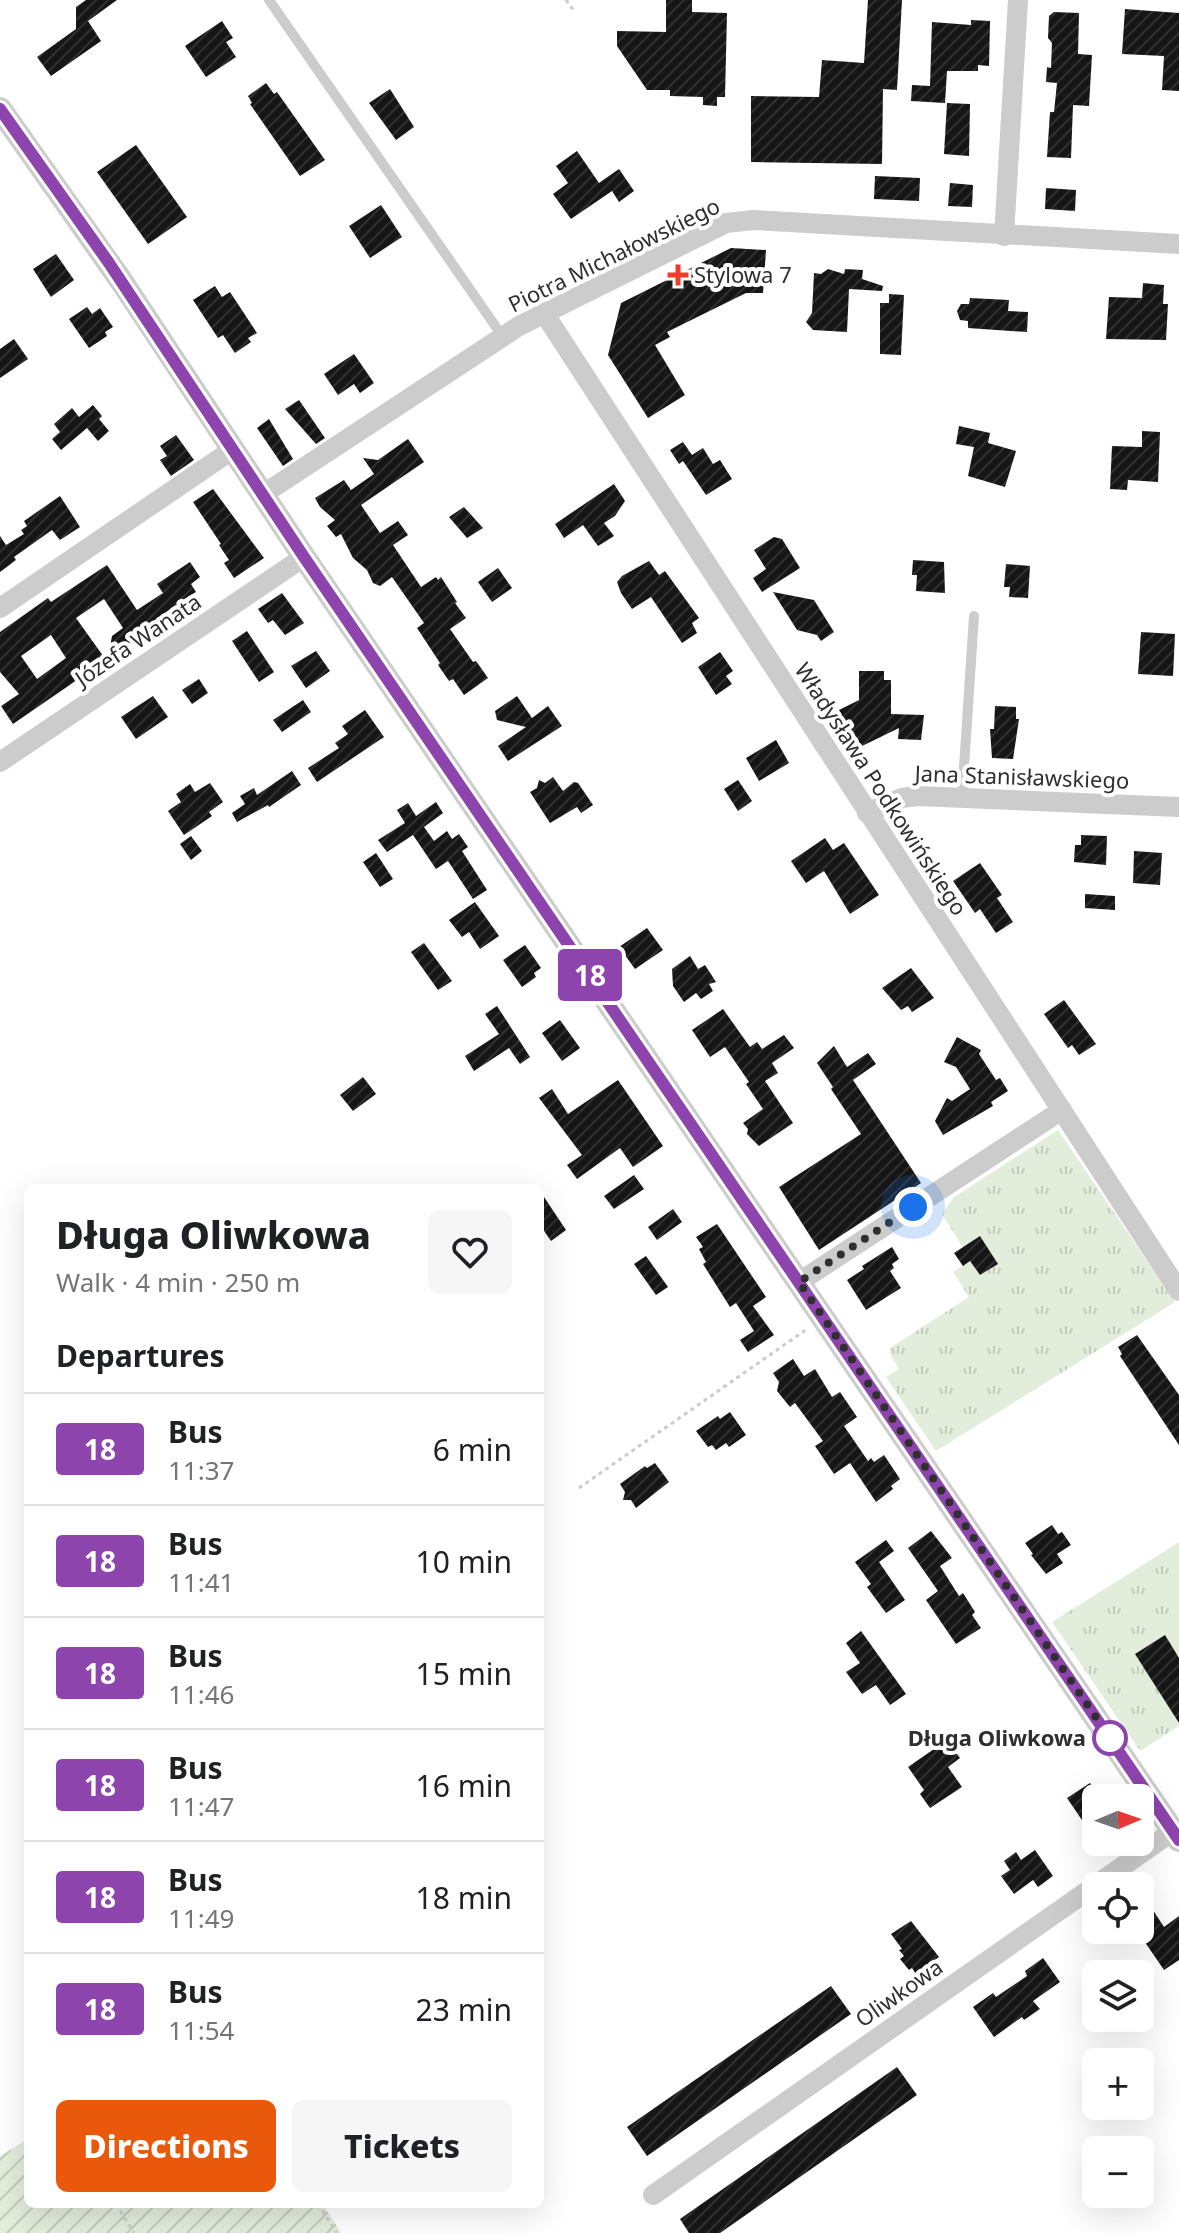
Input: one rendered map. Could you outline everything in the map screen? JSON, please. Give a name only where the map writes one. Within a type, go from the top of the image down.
[{"type":"street","points":[[1004,236],[1018,0]]},
{"type":"street","points":[[0,109],[91,236],[304,557],[1176,1836]]},
{"type":"street","name":"Piotra Michałowskiego","points":[[262,495],[544,313],[713,228],[740,220],[1179,244]]},
{"type":"street","name":"Władysława Podkowińskiego","points":[[544,313],[1179,1291]]},
{"type":"street","points":[[0,608],[232,450]]},
{"type":"street","name":"Józefa Wanata","points":[[0,762],[304,557]]},
{"type":"street","name":"Jana Stanisławskiego","points":[[867,813],[902,798],[962,797],[1179,807]]},
{"type":"street","points":[[799,1282],[1062,1110]]},
{"type":"street","name":"Oliwkowa","points":[[653,2195],[1176,1836]]},
{"type":"lane","points":[[269,0],[503,337]]},
{"type":"lane","points":[[962,797],[974,616]]},
{"type":"path","points":[[566,0],[574,11]]},
{"type":"path","points":[[579,1488],[823,1317]]},
{"type":"path","points":[[118,2208],[134,2233]]},
{"type":"path","points":[[321,2208],[337,2233]]},
{"type":"green space","points":[[1058,1130],[1175,1302],[936,1451],[886,1377],[899,1369],[890,1348],[969,1297],[953,1272],[970,1261],[980,1275],[998,1264],[980,1236],[963,1248],[942,1214],[954,1197]]},
{"type":"green space","points":[[1179,1542],[1179,1726],[1140,1751],[1052,1622]]},
{"type":"green space","points":[[24,2141],[24,2208],[325,2208],[341,2233],[0,2233],[0,2156]]},
{"type":"building","points":[[86,0],[117,0],[88,21],[101,41],[51,76],[37,57],[76,29],[76,7]]},
{"type":"building","points":[[666,0],[692,0],[692,12],[727,13],[725,97],[717,97],[717,106],[703,105],[703,97],[670,96],[670,90],[647,90],[617,46],[617,31],[666,32]]},
{"type":"building","points":[[868,0],[902,0],[897,90],[883,89],[882,164],[751,162],[751,96],[819,97],[822,60],[864,63]]},
{"type":"building","points":[[1125,9],[1179,13],[1179,91],[1162,90],[1164,56],[1122,54]]},
{"type":"building","points":[[1054,12],[1079,13],[1078,54],[1092,55],[1089,106],[1073,105],[1071,158],[1047,157],[1050,112],[1054,112],[1057,83],[1046,82],[1047,67],[1051,68],[1049,16]]},
{"type":"building","points":[[971,20],[990,21],[989,66],[978,65],[978,71],[947,71],[945,103],[911,101],[912,85],[930,86],[932,22],[971,25]]},
{"type":"building","points":[[222,21],[233,38],[226,42],[236,57],[206,77],[185,46]]},
{"type":"building","points":[[266,83],[274,94],[277,92],[325,160],[300,176],[250,104],[248,96]]},
{"type":"building","points":[[390,89],[414,127],[396,140],[369,103]]},
{"type":"building","points":[[947,103],[970,104],[969,156],[944,154]]},
{"type":"building","points":[[136,145],[187,217],[148,244],[97,172]]},
{"type":"building","points":[[577,151],[599,183],[619,169],[634,191],[619,202],[612,191],[571,219],[553,194],[568,183],[556,166]]},
{"type":"building","points":[[875,176],[920,178],[919,201],[874,199]]},
{"type":"building","points":[[950,183],[973,185],[972,207],[948,206]]},
{"type":"building","points":[[1046,188],[1076,190],[1075,211],[1045,209]]},
{"type":"building","points":[[381,205],[402,237],[370,258],[349,226]]},
{"type":"building","points":[[731,248],[766,250],[763,293],[746,293],[667,332],[670,337],[655,345],[685,395],[648,418],[608,355],[621,303]]},
{"type":"building","points":[[56,254],[74,280],[51,297],[33,269]]},
{"type":"building","points":[[828,269],[844,274],[845,269],[863,270],[862,279],[883,286],[882,291],[849,289],[847,332],[813,330],[806,322],[812,313],[814,273],[821,274]]},
{"type":"building","points":[[1143,283],[1164,285],[1163,304],[1168,304],[1166,340],[1106,339],[1109,297],[1142,298]]},
{"type":"building","points":[[215,286],[222,297],[230,292],[257,333],[248,338],[251,342],[235,353],[223,335],[218,338],[193,300]]},
{"type":"building","points":[[889,294],[904,295],[901,355],[880,354],[880,303],[889,303]]},
{"type":"building","points":[[970,298],[1009,300],[1008,311],[1028,312],[1027,332],[968,328],[968,321],[960,320],[957,311],[961,304],[969,304]]},
{"type":"building","points":[[87,307],[92,314],[100,308],[113,327],[105,332],[107,336],[89,348],[69,319]]},
{"type":"building","points":[[14,339],[28,359],[0,378],[0,349]]},
{"type":"building","points":[[354,354],[374,383],[360,393],[354,384],[338,395],[324,374]]},
{"type":"building","points":[[299,400],[325,438],[316,444],[285,409]]},
{"type":"building","points":[[93,405],[109,431],[98,441],[87,428],[61,450],[52,439],[60,432],[54,424],[72,408],[79,417]]},
{"type":"building","points":[[269,419],[293,459],[283,466],[257,428]]},
{"type":"building","points":[[959,426],[990,433],[988,443],[1016,451],[1005,487],[968,476],[974,447],[956,444]]},
{"type":"building","points":[[1142,431],[1160,432],[1158,482],[1128,480],[1127,490],[1110,489],[1112,446],[1142,447]]},
{"type":"building","points":[[176,435],[194,460],[171,476],[160,460],[167,456],[160,446]]},
{"type":"building","points":[[408,439],[424,462],[361,505],[380,533],[398,521],[408,535],[393,545],[421,587],[441,577],[466,618],[450,629],[488,678],[464,695],[438,665],[440,663],[417,628],[424,623],[392,577],[380,586],[373,583],[367,570],[353,558],[341,534],[336,537],[327,526],[335,520],[315,498],[344,480],[351,490],[374,474],[363,458],[378,460]]},
{"type":"building","points":[[683,442],[692,455],[703,448],[713,464],[720,460],[732,479],[706,495],[683,461],[679,464],[670,450]]},
{"type":"building","points":[[614,484],[625,501],[615,516],[604,523],[614,536],[598,546],[583,525],[564,538],[555,524]]},
{"type":"building","points":[[213,489],[264,558],[234,578],[224,563],[229,560],[221,544],[193,502]]},
{"type":"building","points":[[60,496],[80,527],[60,540],[52,530],[14,557],[16,560],[0,572],[0,536],[6,545],[24,534],[21,530],[27,526],[24,521]]},
{"type":"building","points":[[464,507],[483,528],[467,538],[449,517]]},
{"type":"building","points":[[774,537],[782,539],[800,568],[762,592],[753,578],[766,569],[754,550]]},
{"type":"building","points":[[913,560],[944,562],[945,593],[916,591],[917,575],[912,575]]},
{"type":"building","points":[[649,561],[659,575],[665,571],[699,618],[692,623],[697,633],[682,643],[651,597],[632,609],[621,593],[617,582],[622,576]]},
{"type":"building","points":[[190,562],[200,577],[191,584],[196,592],[181,601],[181,607],[176,605],[155,620],[149,627],[151,631],[121,648],[110,647],[112,636],[123,628],[104,599],[76,618],[106,660],[13,724],[1,706],[19,694],[0,672],[0,632],[48,598],[51,602],[107,565],[137,610],[163,593],[157,584]],"holes":[[[51,635],[66,658],[37,679],[21,656]]]},
{"type":"building","points":[[1006,564],[1030,566],[1028,598],[1009,597],[1010,587],[1004,587]]},
{"type":"building","points":[[498,568],[512,588],[492,602],[478,582]]},
{"type":"building","points":[[773,592],[814,600],[834,632],[821,641],[817,635],[797,630]]},
{"type":"building","points":[[282,593],[304,623],[285,635],[273,620],[268,623],[258,609]]},
{"type":"building","points":[[247,631],[274,672],[259,682],[232,641]]},
{"type":"building","points":[[1141,632],[1175,634],[1173,676],[1138,674]]},
{"type":"building","points":[[316,651],[330,671],[306,688],[291,666]]},
{"type":"building","points":[[720,652],[733,671],[726,676],[732,684],[716,695],[698,667]]},
{"type":"building","points":[[859,671],[884,671],[884,680],[891,680],[891,714],[924,715],[921,740],[898,739],[899,728],[858,748],[839,710],[859,700]]},
{"type":"building","points":[[199,679],[208,693],[192,704],[182,690]]},
{"type":"building","points":[[153,696],[168,717],[136,739],[121,717]]},
{"type":"building","points":[[517,696],[532,718],[548,706],[562,726],[508,761],[498,746],[526,727],[497,720],[495,711]]},
{"type":"building","points":[[303,700],[311,712],[282,732],[273,720]]},
{"type":"building","points":[[995,706],[1016,707],[1016,719],[1019,719],[1013,759],[992,758],[990,729],[994,729]]},
{"type":"building","points":[[365,710],[384,737],[317,782],[308,768],[339,748],[335,743],[348,734],[342,726]]},
{"type":"building","points":[[776,740],[789,763],[759,781],[746,758]]},
{"type":"building","points":[[292,771],[301,785],[269,807],[237,822],[232,813],[245,804],[240,796],[254,788],[257,795]]},
{"type":"building","points":[[553,777],[563,791],[574,782],[578,783],[593,805],[581,813],[577,807],[550,823],[530,792],[537,788],[539,780],[545,783]]},
{"type":"building","points":[[738,780],[752,801],[738,811],[724,789]]},
{"type":"building","points":[[210,783],[223,802],[209,812],[212,816],[184,835],[168,811],[181,802],[176,794],[190,784],[195,792]]},
{"type":"building","points":[[436,802],[443,813],[424,827],[434,841],[447,831],[452,839],[459,834],[468,847],[462,851],[487,890],[473,899],[448,861],[436,869],[413,835],[387,852],[378,840],[405,823],[397,810],[408,803],[416,816]]},
{"type":"building","points":[[1081,835],[1107,836],[1106,865],[1074,862],[1075,845],[1081,845]]},
{"type":"building","points":[[191,836],[202,851],[191,860],[180,844]]},
{"type":"building","points":[[825,838],[833,850],[844,843],[879,895],[850,914],[824,871],[806,883],[791,861]]},
{"type":"building","points":[[1134,851],[1162,853],[1160,885],[1133,883]]},
{"type":"building","points":[[376,853],[393,879],[380,887],[363,862]]},
{"type":"building","points":[[980,863],[1002,895],[997,898],[1013,922],[996,933],[980,909],[975,913],[953,881]]},
{"type":"building","points":[[1085,894],[1115,896],[1115,910],[1085,908]]},
{"type":"building","points":[[475,902],[499,936],[480,949],[469,932],[462,937],[449,920]]},
{"type":"building","points":[[647,928],[663,950],[635,969],[619,947]]},
{"type":"building","points":[[424,943],[452,981],[438,990],[411,952]]},
{"type":"building","points":[[525,945],[541,968],[534,973],[536,977],[522,987],[503,960]]},
{"type":"building","points":[[690,956],[698,969],[705,965],[716,982],[709,984],[713,991],[701,999],[696,993],[684,1002],[673,986],[672,969]]},
{"type":"building","points":[[911,968],[934,998],[912,1012],[908,1006],[901,1010],[882,988]]},
{"type":"building","points":[[1064,1000],[1096,1044],[1079,1055],[1072,1045],[1068,1048],[1044,1014]]},
{"type":"building","points":[[497,1006],[530,1057],[520,1064],[509,1048],[474,1071],[465,1056],[499,1034],[485,1014]]},
{"type":"building","points":[[723,1009],[750,1047],[757,1042],[762,1049],[784,1035],[794,1048],[772,1063],[778,1073],[765,1081],[793,1123],[759,1146],[747,1134],[748,1129],[743,1123],[763,1109],[746,1084],[749,1082],[725,1047],[710,1057],[692,1030]]},
{"type":"building","points":[[560,1020],[580,1048],[562,1061],[542,1033]]},
{"type":"building","points":[[957,1037],[981,1050],[979,1054],[996,1080],[1000,1078],[1008,1091],[991,1102],[993,1106],[943,1135],[935,1121],[947,1098],[952,1101],[970,1089],[956,1067],[944,1062]]},
{"type":"building","points":[[834,1046],[847,1067],[868,1053],[876,1064],[853,1080],[921,1183],[819,1250],[779,1187],[861,1134],[817,1063]]},
{"type":"building","points":[[363,1077],[376,1094],[353,1111],[340,1095]]},
{"type":"building","points":[[618,1080],[663,1146],[633,1167],[620,1148],[577,1179],[567,1165],[582,1155],[539,1098],[552,1089],[568,1114]]},
{"type":"building","points":[[634,1175],[644,1189],[614,1209],[604,1196]]},
{"type":"building","points":[[544,1197],[566,1230],[551,1241],[544,1231]]},
{"type":"building","points":[[673,1209],[682,1222],[657,1240],[648,1227]]},
{"type":"building","points":[[717,1224],[766,1297],[753,1306],[774,1335],[748,1352],[740,1340],[754,1331],[736,1303],[730,1307],[703,1264],[706,1262],[699,1249],[703,1247],[696,1237]]},
{"type":"building","points":[[980,1236],[998,1264],[980,1275],[970,1261],[963,1266],[954,1253]]},
{"type":"building","points":[[892,1247],[899,1259],[892,1264],[894,1268],[890,1271],[901,1288],[866,1310],[847,1280],[864,1269],[862,1266]]},
{"type":"building","points":[[646,1256],[668,1287],[656,1295],[634,1264]]},
{"type":"building","points":[[1137,1335],[1179,1395],[1179,1445],[1120,1356],[1118,1347]]},
{"type":"building","points":[[793,1359],[804,1376],[815,1369],[832,1397],[840,1392],[857,1417],[844,1426],[868,1461],[871,1458],[874,1462],[884,1455],[900,1479],[876,1502],[850,1463],[834,1474],[815,1446],[823,1441],[795,1403],[790,1407],[777,1391],[779,1382],[773,1373]]},
{"type":"building","points":[[730,1412],[746,1435],[729,1447],[726,1443],[716,1450],[712,1445],[708,1447],[696,1431]]},
{"type":"building","points":[[655,1463],[669,1482],[636,1508],[631,1500],[623,1500],[625,1492],[620,1484],[645,1466],[647,1468]]},
{"type":"building","points":[[1052,1525],[1058,1534],[1062,1532],[1071,1545],[1057,1554],[1063,1563],[1046,1574],[1025,1543]]},
{"type":"building","points":[[931,1531],[952,1558],[940,1566],[959,1596],[963,1593],[981,1628],[956,1644],[926,1600],[938,1591],[908,1548]]},
{"type":"building","points":[[886,1540],[894,1551],[879,1562],[905,1600],[886,1613],[867,1587],[871,1584],[855,1562]]},
{"type":"building","points":[[861,1631],[906,1694],[890,1705],[876,1685],[862,1694],[846,1672],[860,1663],[846,1643]]},
{"type":"building","points":[[1165,1635],[1179,1658],[1179,1723],[1135,1654]]},
{"type":"building","points":[[947,1740],[960,1758],[948,1767],[962,1787],[930,1808],[920,1794],[924,1790],[908,1767]]},
{"type":"building","points":[[1082,1788],[1082,1820],[1067,1798]]},
{"type":"building","points":[[1035,1850],[1053,1876],[1038,1887],[1033,1880],[1014,1894],[1001,1876],[1010,1870],[1004,1861],[1016,1852],[1021,1860]]},
{"type":"building","points":[[1154,1912],[1164,1927],[1179,1916],[1179,1960],[1164,1970],[1146,1944],[1154,1944]]},
{"type":"building","points":[[911,1921],[939,1957],[916,1974],[900,1959],[904,1956],[899,1950],[902,1949],[891,1934]]},
{"type":"building","points":[[1043,1958],[1060,1982],[1033,2001],[1040,2009],[1024,2020],[1022,2017],[994,2037],[973,2007],[993,1993],[996,1997],[1027,1976],[1025,1971]]},
{"type":"building","points":[[831,1986],[851,2014],[647,2156],[627,2127]]},
{"type":"building","points":[[897,2067],[917,2095],[720,2233],[689,2233],[680,2219]]},
{"type":"bus line","name":"18","points":[[0,109],[109,263],[304,557],[1179,1840]]},
{"type":"place","name":"Stylowa 7","points":[[678,275]]},
{"type":"place","name":"Długa Oliwkowa","points":[[1110,1738]]},
{"type":"route","points":[[913,1207],[799,1282],[1110,1738]]}]
